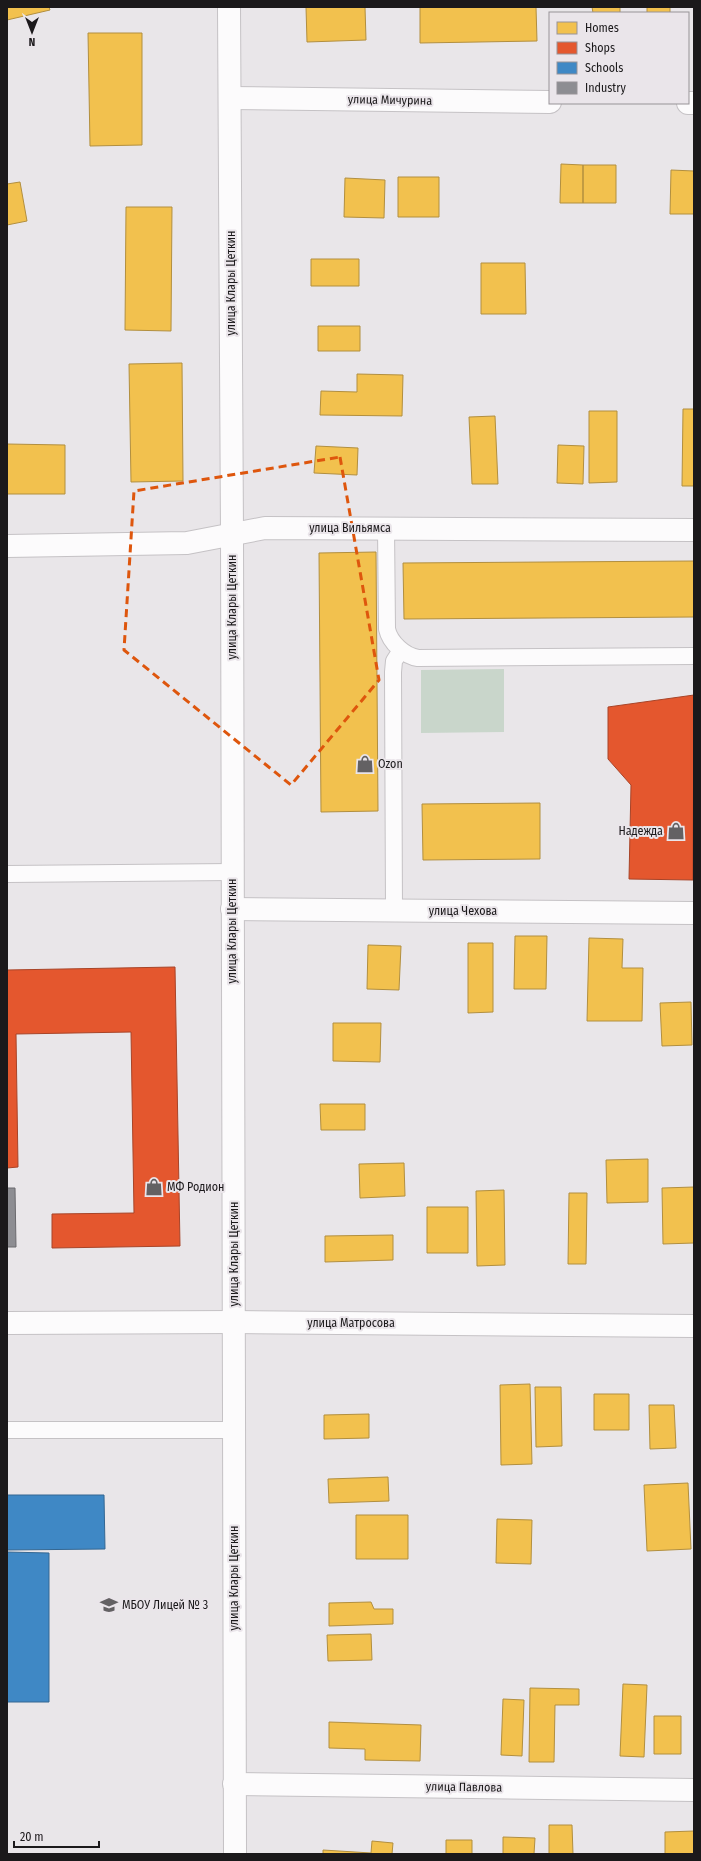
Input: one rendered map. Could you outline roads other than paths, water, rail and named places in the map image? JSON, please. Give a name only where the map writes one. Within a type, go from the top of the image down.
[{"type":"street","name":"улица Клары Цеткин","points":[[229,7],[232,534],[235,1854]]},
{"type":"street","name":"улица Мичурина","points":[[230,98],[549,102]]},
{"type":"street","name":"улица Вильямса","points":[[7,546],[187,543],[265,528],[694,530]]},
{"type":"street","name":"улица Чехова","points":[[232,908],[694,912]]},
{"type":"street","name":"улица Матросова","points":[[7,1323],[234,1322],[694,1326]]},
{"type":"street","name":"улица Павлова","points":[[234,1784],[694,1790]]},
{"type":"lane","points":[[386,528],[388,636],[410,657],[694,656]]},
{"type":"lane","points":[[394,910],[392,672],[394,662],[401,650]]},
{"type":"lane","points":[[7,874],[232,872]]},
{"type":"lane","points":[[7,1430],[234,1430]]},
{"type":"place","name":"Ozon","points":[[365,764]]},
{"type":"place","name":"Надежда","points":[[676,831]]},
{"type":"place","name":"МФ Родион","points":[[154,1187]]},
{"type":"place","name":"МБОУ Лицей № 3","points":[[109,1605]]}]
